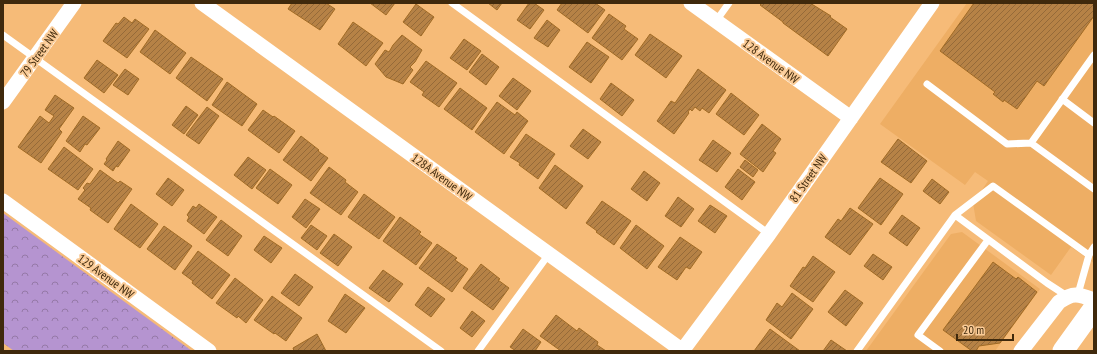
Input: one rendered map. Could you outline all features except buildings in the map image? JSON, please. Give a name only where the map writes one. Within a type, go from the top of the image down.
[{"type":"main road","points":[[1063,351],[1094,308]]},
{"type":"street","name":"79 Street NW","points":[[3,102],[74,3]]},
{"type":"street","name":"128A Avenue NW","points":[[202,3],[682,351]]},
{"type":"street","name":"128 Avenue NW","points":[[691,3],[850,118]]},
{"type":"street","name":"81 Street NW","points":[[682,351],[770,234],[932,3]]},
{"type":"street","name":"129 Avenue NW","points":[[3,201],[209,351]]},
{"type":"street","points":[[1021,351],[1059,302],[1073,295],[1094,300]]},
{"type":"lane","points":[[452,3],[770,234]]},
{"type":"lane","points":[[716,21],[729,3]]},
{"type":"lane","points":[[3,35],[442,351]]},
{"type":"lane","points":[[1031,143],[1093,59]]},
{"type":"lane","points":[[927,84],[1007,144],[1031,143],[1094,188]]},
{"type":"lane","points":[[1062,99],[1094,123]]},
{"type":"lane","points":[[856,351],[955,215],[993,186],[1089,255]]},
{"type":"lane","points":[[955,215],[1047,284],[1073,295],[1089,255],[1094,247]]},
{"type":"lane","points":[[940,351],[918,335],[988,240]]},
{"type":"lane","points":[[478,351],[549,254]]},
{"type":"shaded area","points":[[967,3],[1094,3],[1094,263],[1071,247],[1051,275],[976,221],[973,203],[988,181],[975,172],[965,185],[880,124]]},
{"type":"shaded area","points":[[962,232],[1040,289],[995,351],[866,351],[951,234]]},
{"type":"green space","points":[[3,213],[192,351],[14,351],[3,343]]}]
